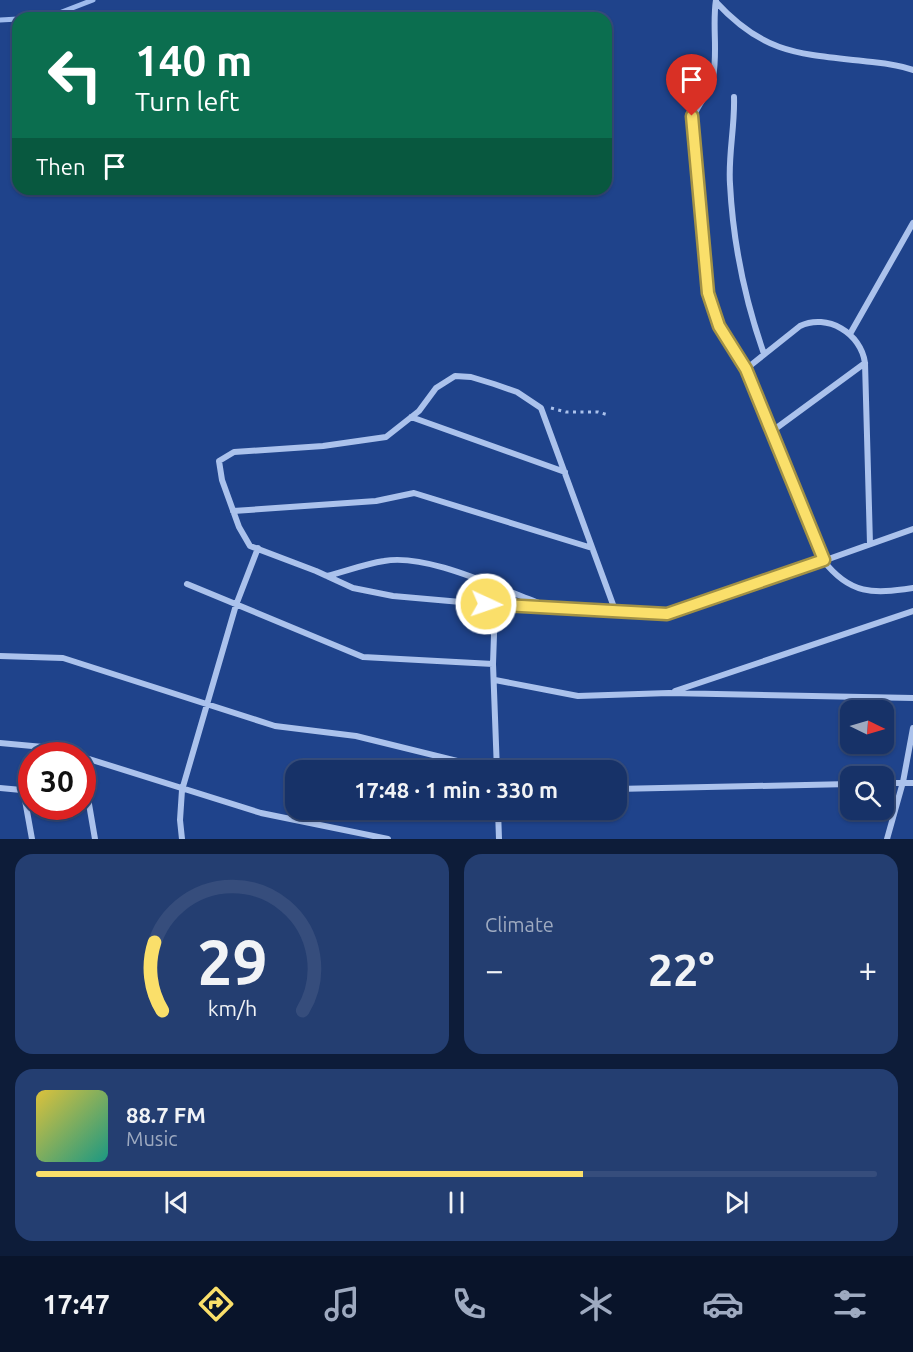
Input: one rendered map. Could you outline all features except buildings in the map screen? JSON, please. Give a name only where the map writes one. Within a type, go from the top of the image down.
[{"type":"street","points":[[715,1],[740,26],[776,48],[796,54],[881,63],[913,70]]},
{"type":"street","points":[[715,1],[714,74],[711,87],[692,116],[692,129],[708,293],[719,326],[746,369],[824,560],[833,572],[849,585],[866,591],[882,593],[913,588]]},
{"type":"street","points":[[734,97],[735,131],[730,183],[734,224],[751,318],[764,354]]},
{"type":"street","points":[[850,334],[913,223]]},
{"type":"street","points":[[746,369],[810,321],[824,322],[850,334],[863,351],[870,544]]},
{"type":"street","points":[[771,432],[865,363]]},
{"type":"street","points":[[615,610],[541,408],[517,392],[471,377],[455,376],[436,388],[419,411],[386,437],[323,446],[234,452],[219,462],[222,480],[238,527],[250,546],[353,588],[393,596],[495,605],[654,614],[679,611],[913,529]]},
{"type":"street","points":[[411,417],[564,472]]},
{"type":"street","points":[[233,511],[376,501],[414,493],[592,548]]},
{"type":"street","points":[[182,839],[180,820],[182,790],[236,605],[258,548]]},
{"type":"street","points":[[327,576],[386,560],[411,560],[447,568],[549,607]]},
{"type":"street","points":[[187,584],[363,657],[494,664]]},
{"type":"street","points":[[486,604],[488,585]]},
{"type":"street","points":[[495,605],[497,760]]},
{"type":"street","points":[[669,693],[913,611]]},
{"type":"street","points":[[0,656],[63,658],[275,726],[356,736],[453,760]]},
{"type":"street","points":[[495,680],[578,696],[669,693],[913,698]]},
{"type":"street","points":[[887,839],[903,783],[913,728]]},
{"type":"street","points":[[0,743],[32,744],[54,748],[261,813],[388,839]]},
{"type":"street","points":[[894,783],[913,783]]},
{"type":"street","points":[[627,789],[840,784]]},
{"type":"street","points":[[0,788],[18,789]]},
{"type":"street","points":[[29,820],[32,839]]},
{"type":"street","points":[[92,820],[95,839]]},
{"type":"street","points":[[498,820],[499,839]]},
{"type":"path","points":[[541,408],[555,408],[580,414],[598,412],[608,415]]},
{"type":"waterway","points":[[62,12],[93,0]]},
{"type":"waterway","points":[[0,20],[12,19]]},
{"type":"route","points":[[486,604],[667,614],[696,606],[824,560],[746,369],[711,309],[692,116]]}]
